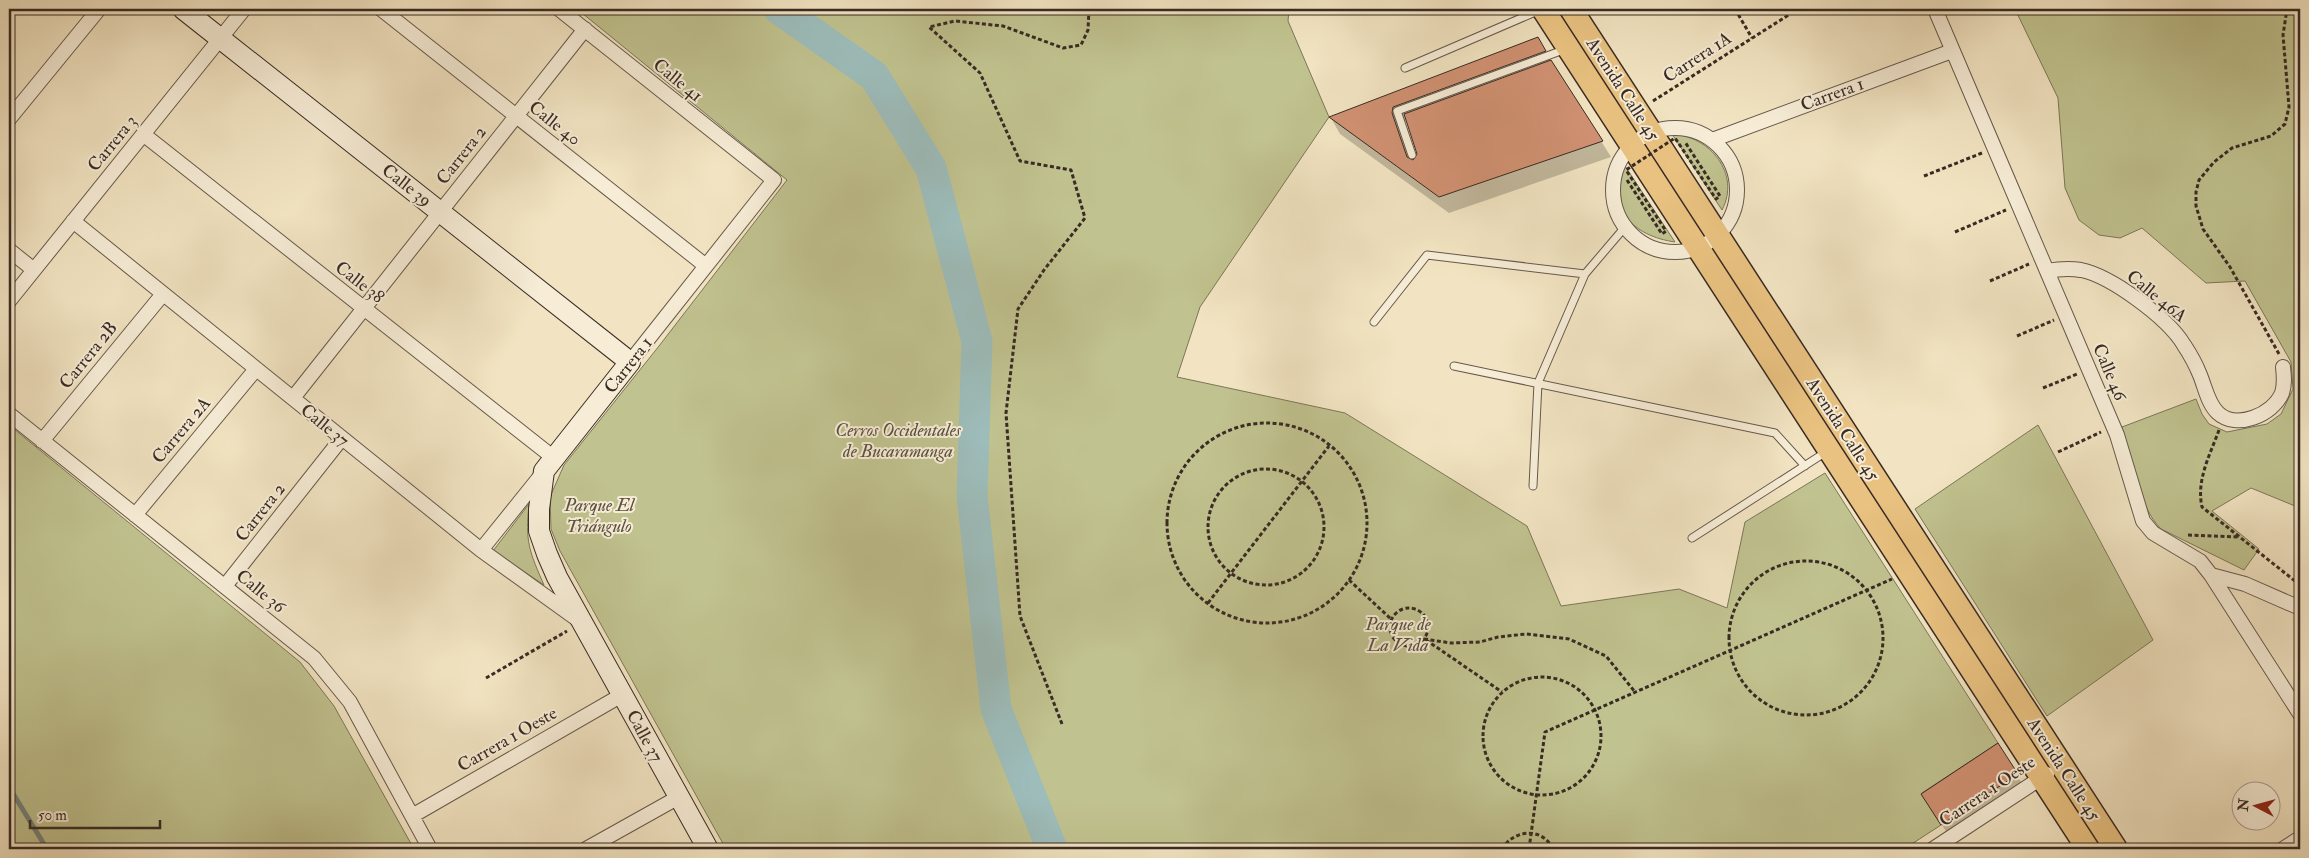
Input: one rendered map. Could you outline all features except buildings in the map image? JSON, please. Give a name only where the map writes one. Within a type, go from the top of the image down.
[{"type":"main road","name":"Avenida Calle 45","points":[[1543,9],[2088,849]]},
{"type":"main road","name":"Avenida Calle 45","points":[[1570,9],[2116,849]]},
{"type":"street","points":[[9,119],[99,9]]},
{"type":"street","name":"Calle 39","points":[[183,9],[630,362]]},
{"type":"street","name":"Carrera 3","points":[[9,301],[244,9]]},
{"type":"street","name":"Calle 40","points":[[381,9],[706,266]]},
{"type":"street","name":"Calle 41","points":[[559,9],[774,180]]},
{"type":"street","name":"Calle 46","points":[[1934,9],[2113,427],[2143,521],[2153,533],[2200,561],[2211,575],[2300,714]]},
{"type":"street","name":"Carrera 2","points":[[292,398],[585,29]]},
{"type":"street","name":"Carrera 1","points":[[1712,140],[1952,50]]},
{"type":"street","points":[[1680,128],[1697,132],[1712,140],[1727,158],[1736,180],[1733,211],[1717,235],[1698,247],[1686,251],[1668,252],[1652,248],[1637,239],[1625,227],[1618,214],[1614,200],[1613,185],[1623,156],[1632,145],[1651,133],[1664,129],[1680,128]]},
{"type":"street","name":"Calle 38","points":[[144,134],[364,308],[549,464]]},
{"type":"street","name":"Carrera 1","points":[[481,550],[774,180]]},
{"type":"street","name":"Calle 37","points":[[73,221],[481,550],[582,622]]},
{"type":"street","points":[[9,250],[34,270]]},
{"type":"street","name":"Calle 46A","points":[[2044,265],[2082,270],[2101,277],[2133,296],[2161,318],[2184,344],[2200,374],[2211,404],[2224,417]]},
{"type":"street","name":"Carrera 2B","points":[[42,441],[163,294]]},
{"type":"street","points":[[2224,417],[2240,421],[2266,411],[2277,402],[2282,394],[2285,383],[2283,367]]},
{"type":"street","name":"Carrera 2A","points":[[136,515],[256,369]]},
{"type":"street","name":"Calle 36","points":[[9,414],[314,658],[330,675],[350,702],[430,849]]},
{"type":"street","name":"Carrera 2","points":[[225,586],[342,438]]},
{"type":"street","name":"Calle 37","points":[[549,464],[539,509],[539,531],[546,554],[708,849]]},
{"type":"street","points":[[2211,575],[2244,584],[2300,608]]},
{"type":"street","name":"Carrera 1 Oeste","points":[[412,816],[622,694]]},
{"type":"street","name":"Carrera 1 Oeste","points":[[1933,849],[2061,764]]},
{"type":"street","points":[[586,849],[679,797]]},
{"type":"street","points":[[2283,849],[2300,838]]},
{"type":"lane","points":[[1405,68],[1543,9]]},
{"type":"lane","points":[[1412,155],[1397,111],[1569,49]]},
{"type":"lane","points":[[1533,486],[1538,383],[1586,274],[1625,227]]},
{"type":"lane","points":[[1374,322],[1427,255],[1586,274]]},
{"type":"lane","points":[[1454,366],[1775,433],[1805,466]]},
{"type":"lane","points":[[1692,538],[1830,450]]},
{"type":"path","points":[[1062,724],[1020,616],[1006,413],[1018,309],[1044,270],[1084,218],[1071,170],[1020,161],[980,73],[929,27],[954,21],[1003,26],[1063,48],[1081,45],[1088,30],[1089,9]]},
{"type":"path","points":[[1734,9],[1752,38]]},
{"type":"path","name":"Carrera 1A","points":[[1637,111],[1798,9]]},
{"type":"path","points":[[2283,367],[2278,352],[2230,267],[2203,229],[2196,206],[2196,192],[2200,180],[2214,162],[2232,148],[2271,136],[2285,124],[2289,107],[2284,34],[2287,9]]},
{"type":"path","points":[[1626,180],[1662,234],[1666,231],[1626,170],[1676,138],[1716,199],[1720,196],[1685,142]]},
{"type":"path","points":[[1924,176],[1994,149]]},
{"type":"path","points":[[1955,232],[2018,205]]},
{"type":"path","points":[[1990,281],[2044,265]]},
{"type":"path","points":[[2017,336],[2066,315]]},
{"type":"path","points":[[2043,388],[2089,369]]},
{"type":"path","points":[[2224,417],[2201,482],[2199,494],[2202,507],[2300,585]]},
{"type":"path","points":[[1260,422],[1292,425],[1321,438],[1329,446],[1345,459],[1360,487],[1367,519],[1363,551],[1349,580],[1325,604],[1295,620],[1261,624],[1228,616],[1200,598],[1178,571],[1168,538],[1168,504],[1180,472],[1202,446],[1229,429],[1260,422]]},
{"type":"path","points":[[2058,452],[2113,427]]},
{"type":"path","points":[[1208,603],[1329,446]]},
{"type":"path","points":[[1263,469],[1282,471],[1302,482],[1312,492],[1321,509],[1324,528],[1320,547],[1310,564],[1295,577],[1277,584],[1258,585],[1239,579],[1224,567],[1213,551],[1208,533],[1210,514],[1216,496],[1229,482],[1245,472],[1263,469]]},
{"type":"path","points":[[2153,533],[2240,537]]},
{"type":"path","points":[[1793,561],[1820,562],[1844,570],[1866,590],[1877,607],[1882,631],[1881,656],[1866,686],[1855,698],[1833,710],[1809,715],[1792,714],[1762,702],[1744,685],[1732,661],[1731,650],[1729,635],[1734,609],[1748,587],[1768,570],[1793,561]]},
{"type":"path","points":[[1529,849],[1546,732],[1897,576]]},
{"type":"path","points":[[1349,580],[1391,619]]},
{"type":"path","points":[[1406,608],[1418,610],[1427,620],[1428,626],[1424,638],[1414,645],[1402,644],[1396,641],[1390,631],[1391,619],[1394,614],[1406,608]]},
{"type":"path","points":[[486,678],[582,622]]},
{"type":"path","points":[[1424,638],[1451,643],[1480,642],[1498,637],[1526,634],[1569,639],[1606,656],[1635,692]]},
{"type":"path","points":[[1424,638],[1502,692]]},
{"type":"path","points":[[1536,677],[1555,678],[1572,685],[1587,698],[1594,710],[1601,732],[1599,751],[1592,769],[1579,783],[1562,792],[1536,795],[1522,793],[1505,783],[1491,767],[1484,748],[1483,728],[1490,709],[1502,692],[1518,682],[1536,677]]},
{"type":"path","points":[[1502,849],[1508,840],[1516,835],[1531,833],[1544,838],[1553,849]]},
{"type":"green space","name":"Cerros Occidentales de Bucaramanga","points":[[577,9],[1289,9],[1288,21],[1329,117],[1200,307],[1177,377],[1345,413],[1527,526],[1561,606],[1679,589],[1727,608],[1745,522],[1825,473],[1998,743],[1922,793],[1941,825],[1904,849],[726,849],[560,551],[551,529],[550,497],[564,465],[787,180]]},
{"type":"green space","points":[[2015,9],[2300,9],[2300,508],[2251,488],[2212,511],[2259,549],[2244,570],[2161,529],[2146,508],[2141,495],[2122,427],[2196,399],[2202,414],[2209,424],[2227,432],[2267,424],[2281,414],[2293,389],[2291,362],[2245,281],[2206,283],[2142,228],[2120,238],[2099,235],[2079,220],[2065,188],[2058,98]]},
{"type":"green space","points":[[1672,134],[1686,136],[1699,142],[1710,149],[1718,159],[1725,171],[1728,183],[1727,196],[1722,210]]},
{"type":"green space","points":[[1625,166],[1675,242],[1647,234],[1627,218],[1621,207],[1619,195],[1620,181]]},
{"type":"green space","points":[[9,425],[300,662],[334,706],[414,849],[9,849]]},
{"type":"green space","points":[[2038,425],[2153,640],[2047,716],[1915,509]]},
{"type":"green space","points":[[529,504],[529,546],[544,585],[493,551]]},
{"type":"waterway","points":[[779,9],[874,76],[931,168],[977,341],[972,496],[996,709],[1052,849]]},
{"type":"waterway","points":[[9,787],[47,849]]},
{"type":"park label","name":"Parque El Triángulo","points":[[599,515]]},
{"type":"park label","name":"Parque de La Vida","points":[[1398,634]]}]
